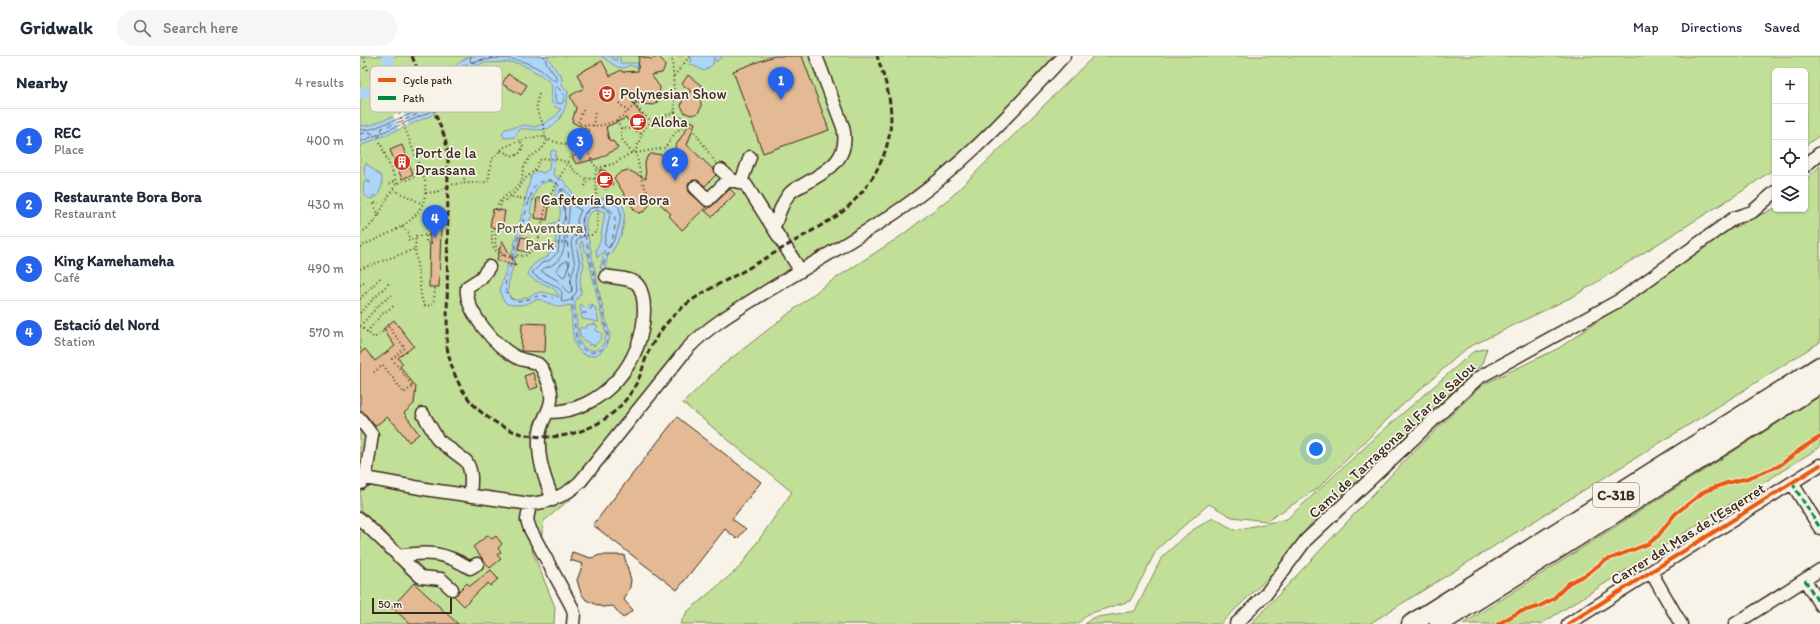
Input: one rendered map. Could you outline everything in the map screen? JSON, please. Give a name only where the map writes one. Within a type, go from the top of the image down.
[{"type":"highway","name":"C-31B","points":[[1411,624],[1820,366]]},
{"type":"highway","name":"C-31B","points":[[1439,624],[1820,384]]},
{"type":"street","points":[[774,227],[788,194],[828,170],[839,158],[844,148],[845,139],[843,127],[816,56]]},
{"type":"street","points":[[360,419],[372,435],[362,480],[530,504],[553,500],[572,489],[580,482],[699,336],[712,326],[800,270],[882,222],[942,178],[968,156],[1001,123],[1064,56]]},
{"type":"street","points":[[1808,163],[1820,153]]},
{"type":"street","points":[[736,181],[750,157]]},
{"type":"street","points":[[719,168],[736,181],[749,188],[800,270]]},
{"type":"street","points":[[695,187],[708,200],[727,181],[736,181]]},
{"type":"street","name":"Camí de Tarragona al Far de Salou","points":[[1236,624],[1266,594],[1306,540],[1478,378],[1620,300],[1734,218],[1752,212],[1772,195]]},
{"type":"street","points":[[489,267],[481,278],[468,288],[469,302],[478,320],[499,344],[517,358],[540,365],[548,380],[551,397],[548,412],[539,437],[539,454],[544,476],[553,500]]},
{"type":"street","points":[[548,412],[559,412],[577,407],[600,396],[624,372],[632,358],[644,321],[644,306],[640,290],[632,281],[606,276]]},
{"type":"street","points":[[423,414],[438,440],[466,461],[469,466],[472,478],[470,495]]},
{"type":"street","name":"Carrer del Mas de l'Esqerret","points":[[1568,624],[1820,465]]},
{"type":"street","points":[[1792,483],[1820,528]]},
{"type":"street","points":[[530,504],[527,520],[530,529],[572,607],[574,624]]},
{"type":"street","points":[[360,519],[421,577],[440,579],[452,589]]},
{"type":"street","points":[[398,556],[430,553],[444,555],[470,568],[477,564]]},
{"type":"street","points":[[1735,624],[1820,570]]},
{"type":"street","points":[[1651,572],[1681,624]]},
{"type":"street","points":[[1804,580],[1820,605]]},
{"type":"path","points":[[363,56],[368,70]]},
{"type":"path","points":[[672,56],[675,112],[687,122],[719,168]]},
{"type":"path","points":[[674,77],[690,56]]},
{"type":"path","points":[[360,66],[368,70]]},
{"type":"path","points":[[583,110],[578,123],[593,126],[604,125],[617,120],[628,112],[638,97],[628,92]]},
{"type":"path","points":[[539,94],[536,101],[536,111],[542,119],[547,139],[542,150],[530,157],[522,172],[520,182],[500,201],[498,210],[502,202],[522,185],[525,179],[535,172],[539,160],[558,160],[567,163],[577,174],[587,179],[595,179]]},
{"type":"path","points":[[619,103],[628,112]]},
{"type":"path","points":[[634,105],[651,121]]},
{"type":"path","points":[[593,126],[595,111]]},
{"type":"path","points":[[360,247],[401,226],[414,217],[423,204],[426,193],[425,181],[398,112]]},
{"type":"path","points":[[650,198],[642,181],[636,152],[641,134],[651,121],[675,112]]},
{"type":"path","points":[[617,120],[621,128],[621,138],[632,153]]},
{"type":"path","points":[[597,168],[613,164],[632,153],[665,148],[676,133],[687,122]]},
{"type":"path","points":[[581,149],[585,125]]},
{"type":"path","points":[[621,128],[632,129],[641,134]]},
{"type":"path","points":[[426,193],[436,192],[454,184],[488,182],[492,159],[501,150],[520,140],[540,136],[561,144],[588,151],[591,160],[597,168],[595,179],[598,191],[597,230],[592,234],[576,236]]},
{"type":"path","points":[[501,150],[514,156],[519,154],[523,147],[520,140]]},
{"type":"path","points":[[360,233],[366,230],[379,216],[397,184],[380,142]]},
{"type":"path","points":[[537,246],[547,202],[575,148]]},
{"type":"path","points":[[462,183],[467,174],[474,168]]},
{"type":"path","points":[[397,184],[414,177]]},
{"type":"path","points":[[585,186],[587,179]]},
{"type":"path","points":[[389,184],[396,180]]},
{"type":"path","points":[[394,190],[423,204]]},
{"type":"path","points":[[509,197],[547,202]]},
{"type":"path","points":[[379,203],[373,203],[379,216]]},
{"type":"path","points":[[401,226],[409,233],[409,241],[417,235],[428,235]]},
{"type":"path","points":[[494,227],[493,246],[498,254],[515,259],[516,255],[525,256],[537,246],[569,242]]},
{"type":"path","points":[[431,228],[426,228],[428,235],[426,243],[437,244]]},
{"type":"path","points":[[415,238],[415,249],[422,301],[425,306],[432,305],[434,303],[434,287]]},
{"type":"path","points":[[360,269],[415,249]]},
{"type":"path","points":[[360,299],[382,276]]},
{"type":"path","points":[[360,285],[364,282]]},
{"type":"path","points":[[360,313],[390,282]]},
{"type":"path","points":[[372,374],[383,365],[404,393],[413,386],[392,359],[405,348],[388,327],[374,338],[360,326],[392,295]]},
{"type":"path","points":[[367,332],[382,314],[395,305]]},
{"type":"green space","name":"PortAventura Park","points":[[360,56],[1054,56],[992,124],[934,175],[890,209],[697,331],[683,344],[638,400],[587,485],[544,521],[541,539],[532,550],[555,607],[554,624],[360,624]]},
{"type":"green space","points":[[1094,56],[1820,56],[1820,135],[1808,144],[1808,68],[1772,68],[1772,170],[1744,190],[1576,295],[1467,348],[1398,409],[1318,488],[1267,521],[1232,517],[1209,504],[1157,549],[1130,601],[1088,614],[1077,624],[680,624],[687,612],[740,567],[792,492],[683,403],[719,368],[824,286],[901,236],[951,197]]},
{"type":"green space","points":[[1820,166],[1820,342],[1369,624],[1251,624],[1408,457],[1482,385],[1559,348],[1729,230],[1772,209],[1772,212],[1808,212],[1808,177]]},
{"type":"green space","points":[[1487,348],[1482,364],[1309,526],[1271,575],[1220,624],[1085,624],[1092,618],[1135,611],[1162,557],[1191,531],[1213,518],[1235,530],[1287,519],[1387,427],[1473,352]]},
{"type":"green space","points":[[1820,396],[1820,447],[1541,624],[1463,624]]},
{"type":"water","points":[[471,56],[547,56],[558,73],[561,74],[563,87],[568,92],[566,105],[561,117],[547,129],[520,129],[515,137],[504,138],[502,133],[505,129],[525,125],[535,127],[556,116],[561,109],[555,107],[551,100],[552,84],[541,75],[521,64],[510,62],[483,63],[475,66],[456,66]]},
{"type":"water","points":[[601,56],[610,56],[616,61],[617,56],[620,56],[620,63],[638,63],[637,68],[630,65],[624,68],[617,67]]},
{"type":"water","points":[[689,56],[723,56],[716,62],[714,57],[713,64],[704,71],[690,64],[692,59]]},
{"type":"water","points":[[405,112],[436,112],[430,116],[360,146],[360,126],[372,125]]},
{"type":"water","points":[[551,151],[556,151],[553,175],[564,181],[575,196],[583,200],[597,198],[615,200],[623,207],[624,218],[621,236],[619,237],[610,255],[608,255],[605,269],[600,268],[605,250],[597,258],[596,249],[600,242],[605,212],[596,210],[591,212],[586,220],[586,228],[598,288],[610,334],[606,347],[596,355],[585,355],[580,352],[574,342],[571,305],[559,307],[538,299],[523,304],[512,305],[507,304],[502,299],[500,288],[514,246],[531,176],[538,171],[544,173],[549,169]],"holes":[[[549,181],[558,186],[555,195],[560,207],[560,217],[558,222],[550,224],[549,226],[550,231],[556,237],[555,250],[549,252],[548,257],[533,265],[528,274],[535,281],[549,286],[557,292],[559,297],[541,292],[520,300],[516,300],[509,294],[508,286],[521,234],[526,233],[532,214],[530,213],[533,198],[537,189],[540,185]],[[582,241],[585,251],[587,252],[606,335],[603,345],[596,350],[589,350],[582,346],[578,338],[575,302],[581,293],[580,279],[584,265],[580,244]]]},
{"type":"water","points":[[366,163],[382,177],[382,186],[377,197],[373,195],[373,199],[368,198],[363,193],[364,181],[371,183],[365,174],[364,166],[366,166]]},
{"type":"water","points":[[581,304],[586,308],[590,304],[595,307],[599,322],[582,319]]},
{"type":"water","points":[[594,324],[598,326],[595,330],[602,333],[601,339],[594,346],[592,344],[589,346],[588,342],[584,341],[580,336],[579,328],[586,328],[587,325]]},
{"type":"pier","points":[[403,112],[409,125],[398,129],[393,115]]},
{"type":"building","points":[[639,56],[651,59],[659,57],[664,62],[665,67],[662,73],[651,75],[660,87],[659,100],[654,105],[632,103],[646,120],[635,129],[626,118],[606,127],[609,140],[614,142],[618,148],[600,158],[576,164],[572,157],[587,149],[573,140],[590,131],[572,122],[576,108],[570,96],[584,88],[577,74],[602,61],[610,76],[621,70],[622,72],[638,71]]},
{"type":"building","points":[[774,56],[802,56],[829,130],[763,153],[733,71]]},
{"type":"building","points":[[508,74],[527,85],[521,95],[502,84]]},
{"type":"building","points":[[688,75],[703,87],[697,95],[701,102],[701,108],[698,113],[692,115],[685,113],[681,106],[683,98],[691,91],[682,84]]},
{"type":"building","points":[[691,121],[695,123],[687,145],[714,170],[716,175],[705,186],[697,180],[689,182],[689,192],[706,207],[682,230],[669,216],[671,214],[654,198],[645,211],[639,213],[635,211],[614,178],[621,172],[628,170],[646,179],[645,163],[647,157],[651,154],[656,154],[662,155],[667,160],[675,151],[675,147]]},
{"type":"building","name":"Port de la Drassana","points":[[402,145],[413,174],[402,179],[390,150]]},
{"type":"building","name":"Cafetería Bora Bora","points":[[601,169],[607,172],[613,184],[605,189],[601,186],[598,175]]},
{"type":"building","points":[[730,189],[735,194],[712,217],[705,211],[713,205]]},
{"type":"building","points":[[537,198],[550,200],[547,220],[535,218]]},
{"type":"building","points":[[493,209],[505,211],[502,229],[490,227]]},
{"type":"building","points":[[430,229],[441,229],[439,287],[429,287]]},
{"type":"building","points":[[521,237],[531,239],[527,252],[518,250]]},
{"type":"building","points":[[502,240],[516,266],[497,260]]},
{"type":"building","points":[[394,320],[414,346],[398,358],[403,364],[400,366],[416,387],[414,404],[404,413],[419,434],[409,442],[395,424],[387,417],[375,426],[360,408],[360,353],[365,349],[375,361],[395,346],[383,329]]},
{"type":"building","points":[[522,323],[546,324],[545,352],[521,351]]},
{"type":"building","points":[[533,373],[538,387],[529,390],[524,376]]},
{"type":"building","points":[[677,417],[761,482],[732,519],[746,529],[737,539],[725,529],[677,590],[593,525]]},
{"type":"building","points":[[488,535],[492,539],[496,536],[502,544],[498,548],[501,552],[497,555],[501,559],[490,568],[473,547]]},
{"type":"building","points":[[572,552],[591,558],[600,555],[624,555],[631,580],[630,587],[624,600],[633,610],[623,618],[613,606],[602,607],[586,600],[581,593],[577,580],[583,564],[570,560]]},
{"type":"building","points":[[491,570],[498,579],[490,586],[488,583],[464,606],[454,596],[467,583],[470,586]]},
{"type":"building","points":[[414,583],[458,624],[410,624],[392,607]]},
{"type":"waterway","points":[[388,56],[388,66]]},
{"type":"waterway","points":[[360,93],[370,93]]},
{"type":"ferry route","points":[[464,66],[483,59],[504,56]]},
{"type":"ferry route","points":[[360,134],[369,132],[379,137],[382,128],[420,112]]},
{"type":"ferry route","points":[[512,258],[533,188],[541,181],[554,181],[558,184],[563,193],[576,340],[579,346],[589,352],[599,351],[604,348],[607,343],[608,336],[582,222],[588,211],[598,207],[609,209],[613,213],[615,219],[613,237],[602,268]]},
{"type":"ferry route","points":[[511,263],[505,286],[508,296],[519,302],[541,295],[553,298]]},
{"type":"ferry route","points":[[582,313],[587,313],[593,306]]},
{"type":"railway","points":[[412,56],[416,66]]},
{"type":"railway","points":[[435,112],[445,138],[448,155],[447,347],[454,373],[465,394],[473,404],[482,413],[504,427],[526,435],[542,437],[566,435],[599,423],[617,409],[632,391],[655,340],[664,326],[681,308],[707,291],[837,216],[860,194],[870,181],[885,152],[891,120],[890,104],[885,79],[877,56]]},
{"type":"marked path","points":[[1792,483],[1820,528]]},
{"type":"marked path","points":[[1805,580],[1820,605]]},
{"type":"cycle path","points":[[1498,624],[1519,612],[1538,607],[1553,599],[1569,583],[1587,574],[1604,561],[1648,544],[1658,536],[1675,514],[1705,491],[1727,483],[1748,478],[1779,466],[1820,437]]},
{"type":"cycle path","points":[[1568,624],[1820,465]]},
{"type":"place","name":"Polynesian Show","points":[[607,94]]},
{"type":"place","name":"REC","points":[[781,100]]},
{"type":"place","name":"Aloha","points":[[638,122]]},
{"type":"place","name":"King Kamehameha","points":[[580,161]]},
{"type":"place","name":"Port de la Drassana","points":[[402,162]]},
{"type":"place","name":"Cafetería Bora Bora","points":[[605,180]]},
{"type":"place","name":"Restaurante Bora Bora","points":[[675,181]]},
{"type":"place","name":"Estació del Nord","points":[[435,238]]}]
